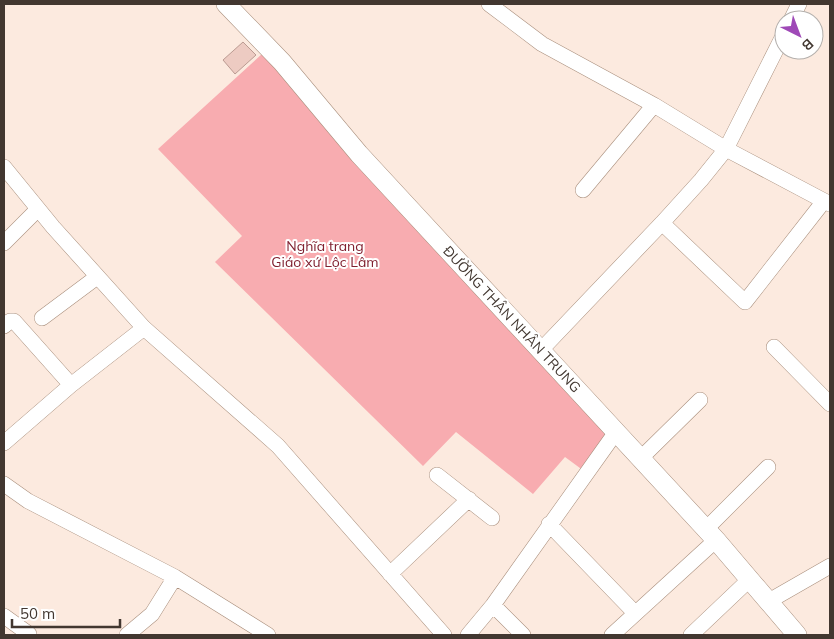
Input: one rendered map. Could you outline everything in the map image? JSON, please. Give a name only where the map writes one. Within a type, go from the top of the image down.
[{"type":"street","name":"ĐƯỜNG THÂN NHÂN TRUNG","points":[[226,4],[282,62],[359,154],[711,535],[797,635]]},
{"type":"street","points":[[489,4],[542,44],[654,105],[726,149],[827,202],[746,302],[662,223]]},
{"type":"street","points":[[541,350],[662,223],[726,149],[774,54]]},
{"type":"street","points":[[583,190],[654,105]]},
{"type":"street","points":[[4,167],[38,209],[144,328],[278,446],[444,635]]},
{"type":"street","points":[[4,243],[38,209]]},
{"type":"street","points":[[42,318],[97,276]]},
{"type":"street","points":[[4,326],[10,321],[14,321],[71,385]]},
{"type":"street","points":[[4,443],[71,385],[144,328]]},
{"type":"street","points":[[774,347],[830,404]]},
{"type":"street","points":[[641,458],[700,400]]},
{"type":"street","points":[[468,635],[493,605],[616,432]]},
{"type":"street","points":[[612,635],[711,535],[768,467]]},
{"type":"street","points":[[437,475],[492,518]]},
{"type":"street","points":[[4,484],[28,501],[175,577],[268,635]]},
{"type":"street","points":[[390,574],[469,499]]},
{"type":"street","points":[[549,524],[635,613]]},
{"type":"street","points":[[769,601],[830,566]]},
{"type":"street","points":[[127,635],[152,614],[175,577]]},
{"type":"street","points":[[691,635],[750,579]]},
{"type":"street","points":[[493,605],[523,635]]},
{"type":"street","points":[[4,616],[29,634]]},
{"type":"green space","name":"Nghĩa trang Giáo xứ Lộc Lâm","points":[[262,54],[606,434],[584,471],[565,457],[533,494],[456,432],[423,466],[215,262],[242,236],[158,149]]},
{"type":"building","points":[[243,42],[256,55],[235,74],[223,60]]}]
